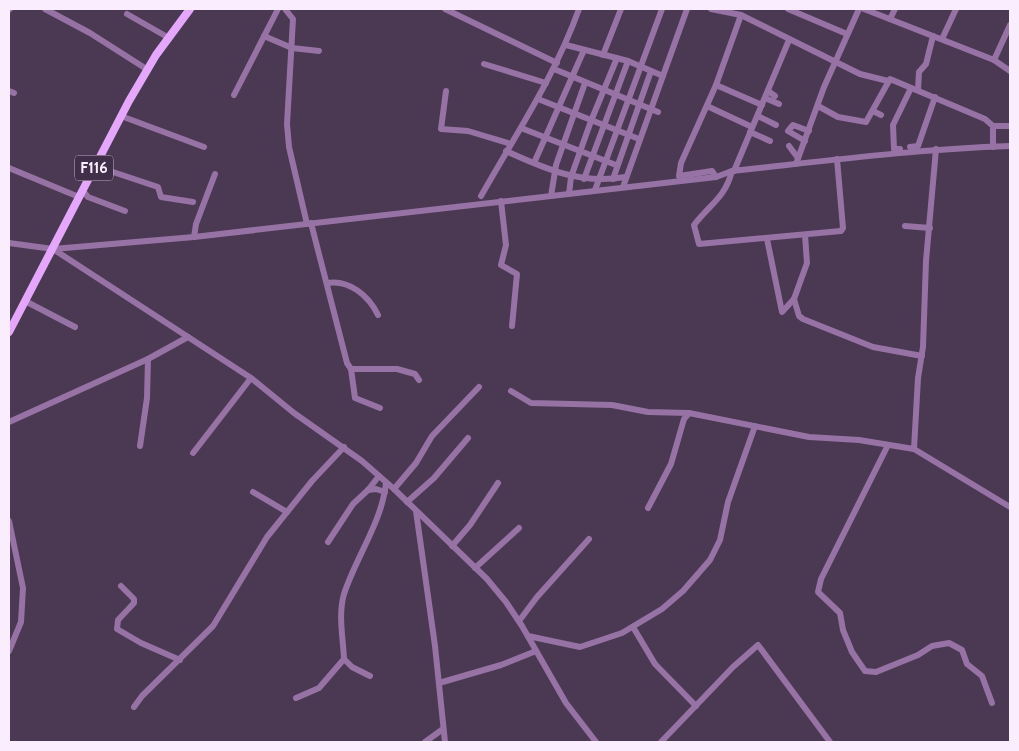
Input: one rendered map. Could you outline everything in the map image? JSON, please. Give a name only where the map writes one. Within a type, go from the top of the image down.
[{"type":"main road","name":"F116","points":[[9,332],[12,320],[25,301],[53,249],[121,116],[168,38],[190,9]]},
{"type":"street","points":[[45,9],[90,33],[148,70]]},
{"type":"street","points":[[234,95],[278,9]]},
{"type":"street","points":[[287,9],[293,19],[287,124],[289,147],[347,363],[351,369],[355,398],[380,408]]},
{"type":"street","points":[[445,9],[555,66],[571,77],[658,112]]},
{"type":"street","points":[[481,196],[538,99],[566,45],[579,9]]},
{"type":"street","points":[[603,55],[621,9]]},
{"type":"street","points":[[595,190],[604,161],[662,9]]},
{"type":"street","points":[[622,186],[687,9]]},
{"type":"street","points":[[711,9],[741,15],[860,74],[888,81]]},
{"type":"street","points":[[788,9],[847,34]]},
{"type":"street","points":[[797,161],[835,60],[859,9]]},
{"type":"street","points":[[864,9],[994,60],[1010,71]]},
{"type":"street","points":[[890,20],[896,9]]},
{"type":"street","points":[[942,39],[956,9]]},
{"type":"street","points":[[127,14],[168,38]]},
{"type":"street","points":[[716,177],[712,172],[679,176],[683,159],[716,85],[741,15]]},
{"type":"street","points":[[994,60],[1010,25]]},
{"type":"street","points":[[264,36],[292,48],[319,51]]},
{"type":"street","points":[[918,90],[919,72],[926,64],[933,36]]},
{"type":"street","points":[[789,40],[724,194],[703,213],[694,225],[699,244],[843,230],[837,159]]},
{"type":"street","points":[[566,45],[628,61],[663,76]]},
{"type":"street","points":[[534,163],[584,50]]},
{"type":"street","points":[[568,194],[571,177],[591,121],[617,58]]},
{"type":"street","points":[[584,179],[628,61]]},
{"type":"street","points":[[484,64],[546,83]]},
{"type":"street","points":[[613,179],[616,165],[651,71]]},
{"type":"street","points":[[818,106],[838,117],[866,122],[890,78],[986,118],[993,126],[993,146]]},
{"type":"street","points":[[551,196],[554,171],[585,83]]},
{"type":"street","points":[[716,85],[765,98],[779,104]]},
{"type":"street","points":[[911,88],[894,125],[894,149],[918,146],[935,96]]},
{"type":"street","points":[[446,91],[441,129],[476,133],[511,144]]},
{"type":"street","points":[[765,98],[775,96]]},
{"type":"street","points":[[538,99],[639,139]]},
{"type":"street","points":[[707,106],[770,141]]},
{"type":"street","points":[[873,111],[881,115]]},
{"type":"street","points":[[121,116],[204,147]]},
{"type":"street","points":[[758,116],[776,125]]},
{"type":"street","points":[[805,141],[788,131],[793,124],[809,132]]},
{"type":"street","points":[[993,126],[1010,126]]},
{"type":"street","points":[[521,128],[616,165]]},
{"type":"street","points":[[789,146],[797,161]]},
{"type":"street","points":[[9,242],[53,249],[194,237],[501,202],[622,186],[716,177],[733,171],[797,161],[936,149],[1010,146]]},
{"type":"street","points":[[914,449],[918,378],[922,356],[926,261],[936,149]]},
{"type":"street","points":[[506,152],[571,177],[613,179],[625,176]]},
{"type":"street","points":[[95,166],[158,187],[161,198],[193,202]]},
{"type":"street","points":[[9,168],[125,211]]},
{"type":"street","points":[[194,237],[196,224],[214,174]]},
{"type":"street","points":[[501,202],[506,245],[501,265],[517,274],[512,326]]},
{"type":"street","points":[[905,226],[930,228]]},
{"type":"street","points":[[767,238],[782,312],[794,299],[807,264],[805,235]]},
{"type":"street","points":[[53,249],[251,378],[294,413],[344,447],[394,489],[487,579],[519,621],[566,703],[596,742]]},
{"type":"street","points":[[327,283],[357,289],[372,303],[378,315]]},
{"type":"street","points":[[794,299],[803,319],[873,347],[922,356]]},
{"type":"street","points":[[25,301],[75,327]]},
{"type":"street","points":[[9,422],[148,359],[188,337]]},
{"type":"street","points":[[140,446],[147,398],[148,359]]},
{"type":"street","points":[[351,369],[397,370],[415,374],[419,380]]},
{"type":"street","points":[[193,453],[251,378]]},
{"type":"street","points":[[394,489],[416,463],[432,436],[479,387]]},
{"type":"street","points":[[511,392],[531,404],[612,405],[648,412],[689,413],[809,437],[859,440],[914,449],[1010,506]]},
{"type":"street","points":[[648,508],[671,464],[684,419],[689,413]]},
{"type":"street","points":[[528,636],[580,647],[622,634],[662,609],[683,591],[710,560],[720,540],[728,502],[756,426]]},
{"type":"street","points":[[407,502],[434,478],[468,438]]},
{"type":"street","points":[[888,445],[821,580],[818,592],[840,613],[842,630],[852,652],[865,671],[876,672],[918,655],[932,646],[949,643],[962,650],[967,664],[982,676],[992,703]]},
{"type":"street","points":[[134,707],[142,696],[212,626],[263,544],[287,512],[344,447]]},
{"type":"street","points":[[328,542],[353,504],[379,476]]},
{"type":"street","points":[[370,676],[352,667],[344,659],[341,619],[344,593],[371,534],[385,492],[386,483]]},
{"type":"street","points":[[452,546],[470,525],[498,483]]},
{"type":"street","points":[[368,490],[385,492]]},
{"type":"street","points":[[253,492],[287,512]]},
{"type":"street","points":[[416,511],[445,742]]},
{"type":"street","points":[[9,521],[23,588],[20,604],[21,622],[9,651]]},
{"type":"street","points":[[475,568],[519,528]]},
{"type":"street","points":[[519,621],[589,539]]},
{"type":"street","points":[[121,586],[134,599],[134,603],[118,620],[117,629],[141,643],[180,660]]},
{"type":"street","points":[[633,627],[656,664],[696,706]]},
{"type":"street","points":[[661,742],[758,645],[830,742]]},
{"type":"street","points":[[439,683],[501,665],[536,651]]},
{"type":"street","points":[[296,698],[319,688],[344,659]]},
{"type":"street","points":[[425,742],[443,729]]}]
